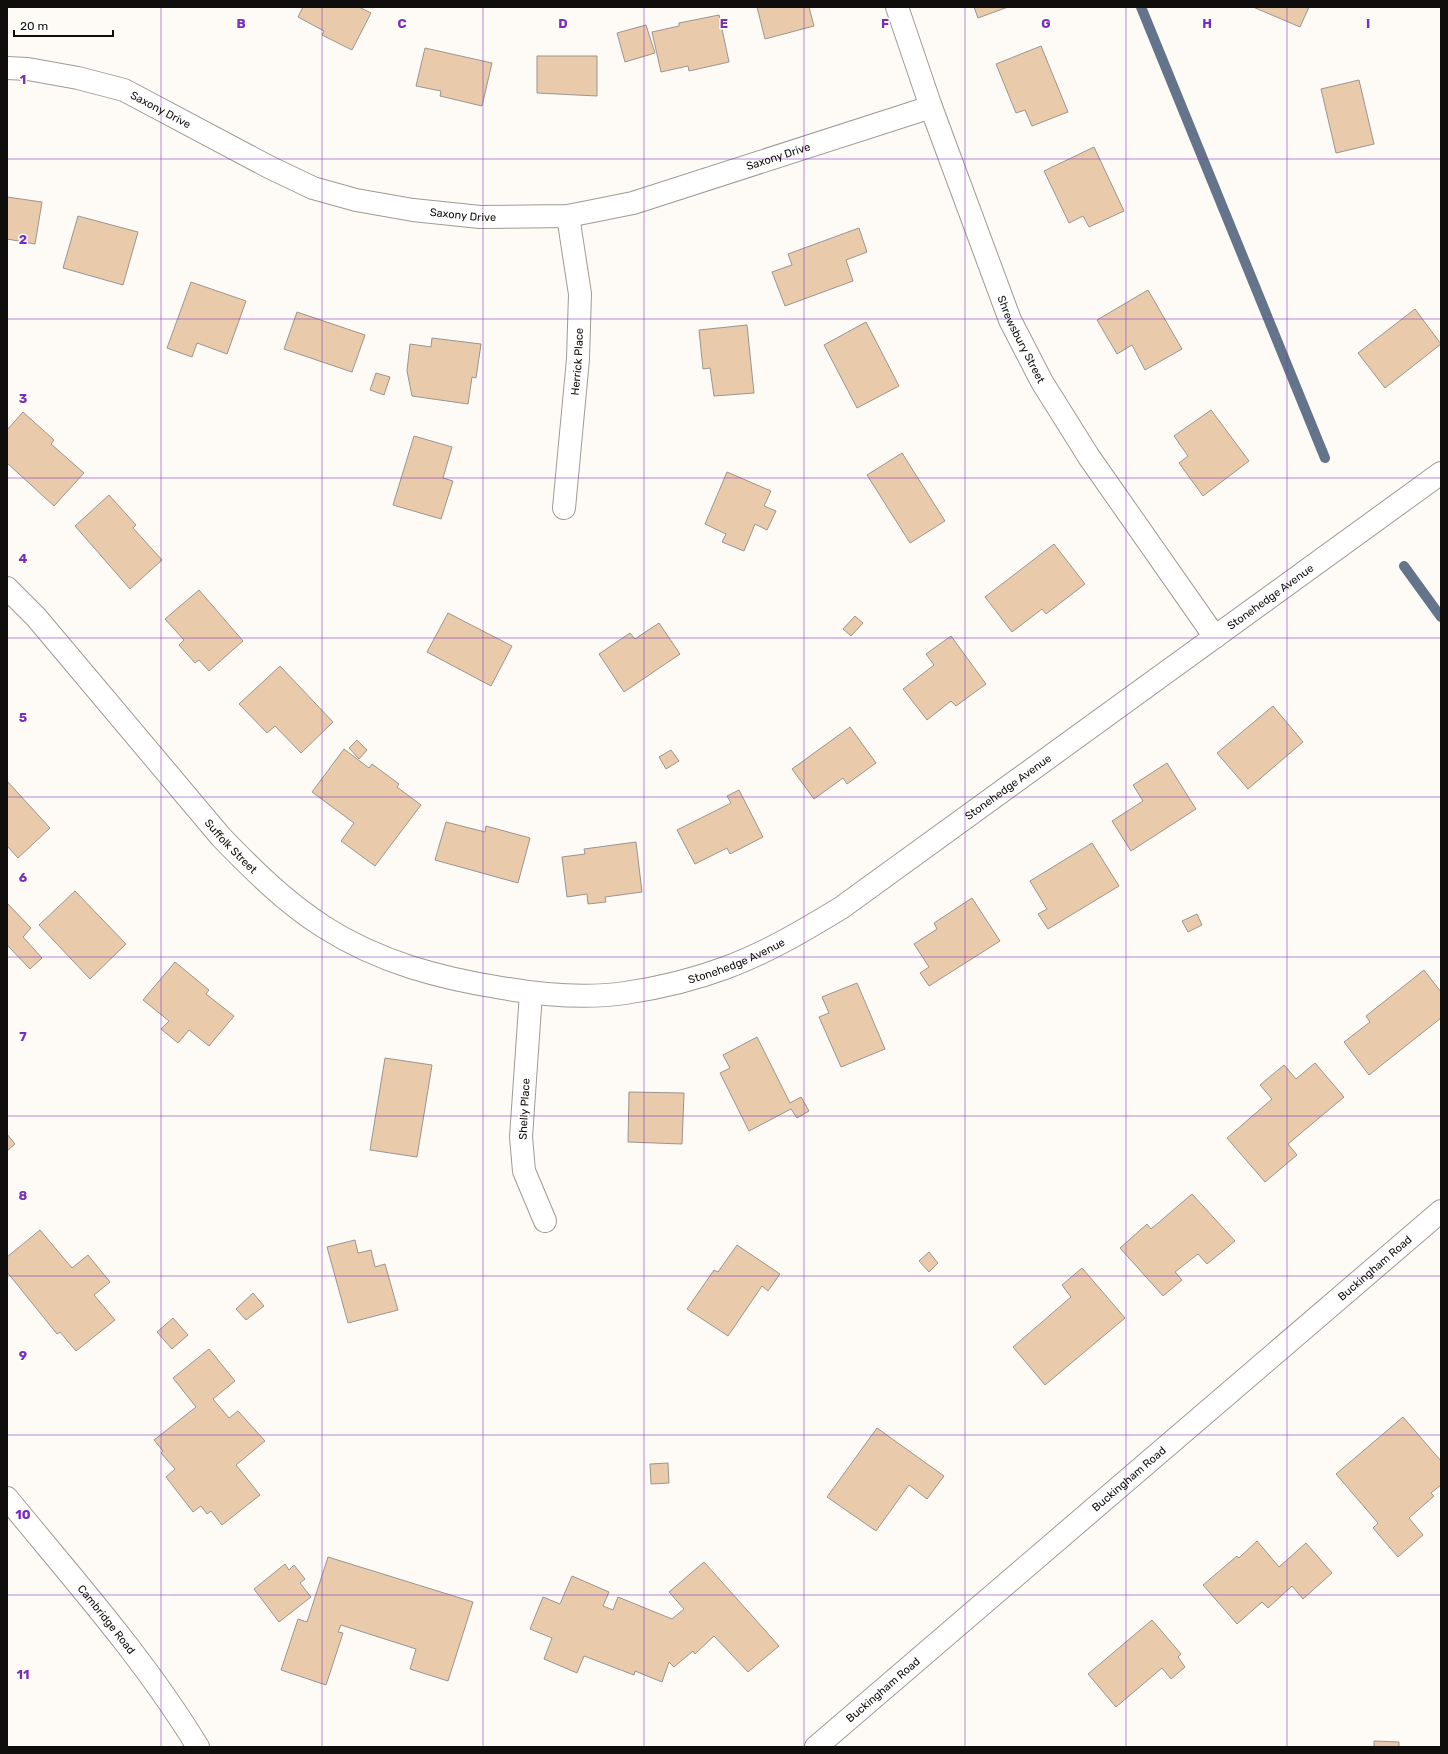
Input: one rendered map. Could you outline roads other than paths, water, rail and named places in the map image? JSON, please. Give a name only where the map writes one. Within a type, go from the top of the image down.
[{"type":"street","name":"Shrewsbury Street","points":[[897,7],[931,107],[1010,320],[1042,382],[1089,457],[1215,637]]},
{"type":"street","name":"Saxony Drive","points":[[7,68],[28,69],[78,78],[124,90],[275,170],[313,188],[356,200],[413,210],[480,217],[568,216],[632,203],[931,107]]},
{"type":"street","name":"Herrick Place","points":[[564,508],[578,359],[580,294],[568,216]]},
{"type":"street","name":"Stonehedge Avenue","points":[[531,993],[596,995],[624,993],[668,985],[725,968],[785,942],[841,908],[1441,472]]},
{"type":"street","name":"Suffolk Street","points":[[7,588],[36,617],[221,837],[253,870],[282,896],[324,927],[367,951],[405,966],[461,982],[531,993]]},
{"type":"street","name":"Shelly Place","points":[[531,993],[521,1137],[524,1171],[545,1221]]},
{"type":"street","name":"Buckingham Road","points":[[816,1747],[1441,1212]]},
{"type":"street","name":"Cambridge Road","points":[[7,1498],[126,1645],[183,1723],[198,1747]]},
{"type":"waterway","points":[[1141,7],[1325,458]]},
{"type":"waterway","points":[[1404,566],[1441,617]]}]
